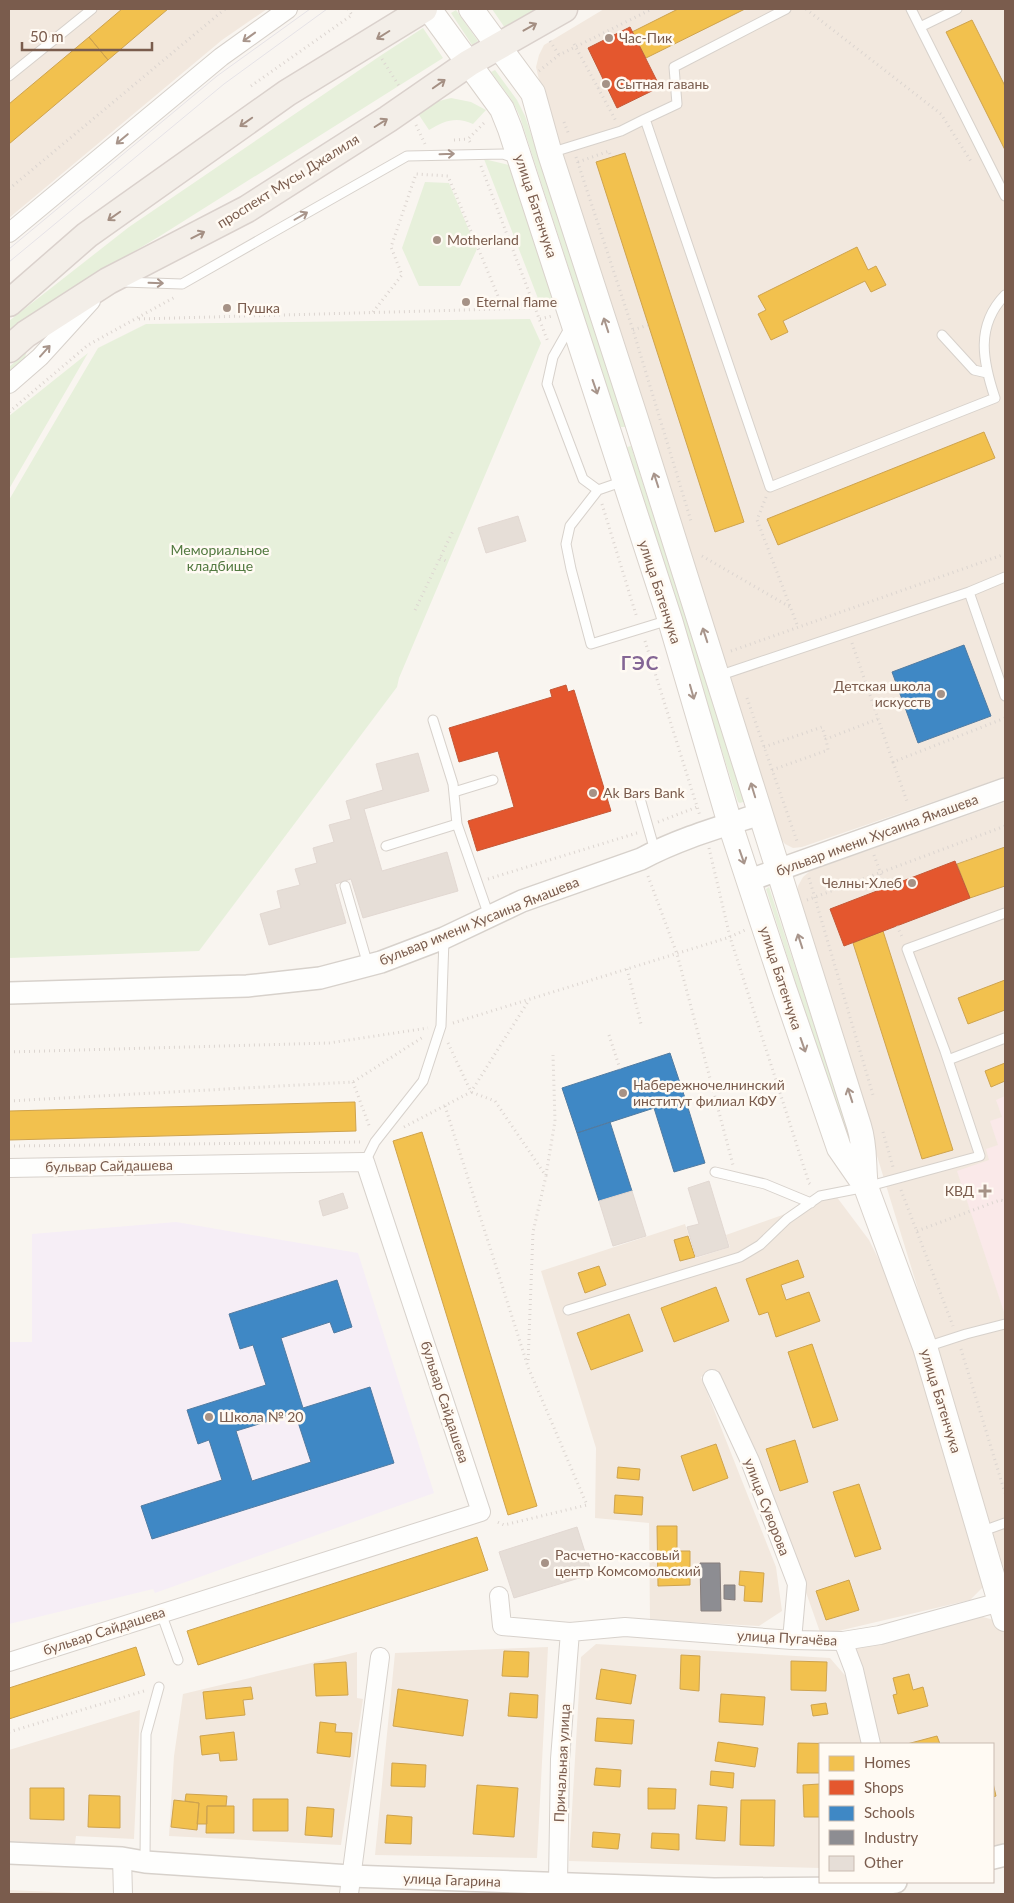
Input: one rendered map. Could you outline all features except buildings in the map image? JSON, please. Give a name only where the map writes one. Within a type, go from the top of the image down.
[{"type":"main road","points":[[11,300],[87,235],[287,93],[424,9]]},
{"type":"main road","name":"улица Батенчука","points":[[429,9],[502,108],[522,161],[670,620],[730,824],[838,1148],[866,1187]]},
{"type":"main road","name":"улица Батенчука","points":[[471,9],[533,93],[550,154],[636,419],[728,673],[760,814],[864,1142],[866,1187],[925,1347],[1003,1610]]},
{"type":"main road","name":"проспект Мусы Джалиля","points":[[9,349],[26,334],[108,282],[247,209],[395,114],[497,45],[564,9]]},
{"type":"main road","points":[[608,427],[621,436],[630,436],[636,431],[636,419]]},
{"type":"street","points":[[9,233],[221,57],[288,9]]},
{"type":"street","points":[[9,384],[40,357],[108,282]]},
{"type":"street","name":"бульвар имени Хусаина Ямашева","points":[[750,880],[1005,789]]},
{"type":"street","name":"бульвар имени Хусаина Ямашева","points":[[9,993],[247,986],[320,978],[368,965],[444,938],[522,901],[705,832],[760,814]]},
{"type":"street","name":"бульвар Сайдашева","points":[[9,1168],[365,1162],[481,1512],[9,1662]]},
{"type":"street","name":"улица Суворова","points":[[712,1379],[750,1462],[797,1584],[792,1640]]},
{"type":"street","name":"улица Пугачёва","points":[[499,1596],[502,1626],[570,1632],[625,1627],[792,1640],[843,1641],[1003,1610]]},
{"type":"street","name":"Причальная улица","points":[[559,1888],[560,1759],[570,1632]]},
{"type":"street","points":[[843,1641],[854,1670],[870,1743]]},
{"type":"street","points":[[349,1885],[380,1657]]},
{"type":"street","name":"улица Гагарина","points":[[9,1853],[122,1858],[349,1885],[714,1889],[846,1888],[888,1883]]},
{"type":"street","points":[[122,1858],[123,1894]]},
{"type":"lane","points":[[9,76],[92,9]]},
{"type":"lane","points":[[550,154],[621,131],[677,104],[674,67],[786,9]]},
{"type":"lane","points":[[911,9],[1005,196]]},
{"type":"lane","points":[[920,26],[957,9]]},
{"type":"lane","points":[[645,119],[770,487],[995,398],[987,373],[984,353],[985,334],[995,307],[1005,295]]},
{"type":"lane","points":[[108,282],[182,284],[407,156],[476,153],[503,154],[522,161]]},
{"type":"lane","points":[[573,323],[553,357],[548,384],[583,479],[598,490]]},
{"type":"lane","points":[[942,335],[974,370],[987,373]]},
{"type":"lane","points":[[624,481],[598,490],[570,526],[566,544],[591,644],[670,620]]},
{"type":"lane","points":[[728,673],[969,592],[1005,577]]},
{"type":"lane","points":[[969,592],[1005,696]]},
{"type":"lane","points":[[432,720],[453,784],[457,824],[489,916]]},
{"type":"lane","points":[[454,792],[493,780]]},
{"type":"lane","points":[[639,795],[648,826],[648,855]]},
{"type":"lane","points":[[386,846],[457,824]]},
{"type":"lane","points":[[345,886],[368,965]]},
{"type":"lane","points":[[568,1310],[740,1257],[760,1245],[787,1220],[820,1196],[866,1187],[984,1155],[907,950],[1005,913]]},
{"type":"lane","points":[[365,1162],[375,1142],[422,1081],[441,1026],[444,938]]},
{"type":"lane","points":[[948,1060],[1005,1038]]},
{"type":"lane","points":[[715,1172],[734,1175],[765,1184],[811,1203]]},
{"type":"lane","points":[[925,1347],[1005,1324]]},
{"type":"lane","points":[[980,1532],[1005,1523]]},
{"type":"lane","points":[[161,1613],[178,1660]]},
{"type":"lane","points":[[145,1862],[146,1734],[159,1687]]},
{"type":"path","points":[[9,188],[225,9]]},
{"type":"path","points":[[251,86],[352,15],[348,9]]},
{"type":"path","points":[[546,76],[542,68],[559,55],[652,9]]},
{"type":"path","points":[[806,9],[941,114],[973,164]]},
{"type":"path","points":[[552,42],[559,55]]},
{"type":"path","points":[[575,46],[621,131]]},
{"type":"path","points":[[380,56],[399,86]]},
{"type":"path","points":[[598,88],[606,84]]},
{"type":"path","points":[[489,117],[468,139],[476,153],[553,357]]},
{"type":"path","points":[[563,120],[633,330],[694,528]]},
{"type":"path","points":[[577,162],[609,151],[610,158]]},
{"type":"path","points":[[373,312],[402,275],[391,247],[416,174],[448,176],[503,308]]},
{"type":"path","points":[[138,319],[536,308]]},
{"type":"path","points":[[633,330],[648,325]]},
{"type":"path","points":[[770,487],[757,520],[798,627]]},
{"type":"path","points":[[598,490],[705,832],[730,937],[809,1183],[820,1196]]},
{"type":"path","points":[[415,610],[453,531]]},
{"type":"path","points":[[699,547],[705,566]]},
{"type":"path","points":[[731,651],[1005,554]]},
{"type":"path","points":[[702,556],[790,607]]},
{"type":"path","points":[[440,558],[448,562]]},
{"type":"path","points":[[848,632],[914,822]]},
{"type":"path","points":[[728,642],[731,651],[728,673],[764,747],[803,860]]},
{"type":"path","points":[[893,762],[1005,718]]},
{"type":"path","points":[[826,739],[878,719]]},
{"type":"path","points":[[764,747],[822,727],[828,750],[772,770]]},
{"type":"path","points":[[477,882],[636,834],[648,826],[697,807]]},
{"type":"path","points":[[790,909],[815,896],[1005,826]]},
{"type":"path","points":[[868,838],[886,888]]},
{"type":"path","points":[[648,855],[677,954],[734,1175]]},
{"type":"path","points":[[9,1052],[328,1043],[441,1026],[730,937],[763,922]]},
{"type":"path","points":[[627,969],[641,1024]]},
{"type":"path","points":[[9,1146],[375,1142],[470,1092],[529,1000]]},
{"type":"path","points":[[9,1101],[353,1082],[441,1026]]},
{"type":"path","points":[[441,1026],[470,1092],[495,1101],[546,1176]]},
{"type":"path","points":[[609,1035],[620,1069]]},
{"type":"path","points":[[528,1367],[533,1232],[546,1176],[555,1121],[553,1055]]},
{"type":"path","points":[[353,1082],[375,1142]]},
{"type":"path","points":[[445,1106],[528,1367],[587,1505]]},
{"type":"path","points":[[917,1231],[1000,1200],[1005,1201]]},
{"type":"path","points":[[9,1732],[159,1687]]},
{"type":"shaded area","points":[[9,9],[267,9],[222,40],[9,218]]},
{"type":"shaded area","points":[[604,9],[1005,9],[1005,777],[802,847],[793,848],[785,844],[781,839],[536,67],[544,45]]},
{"type":"shaded area","points":[[1005,802],[1005,1572],[797,896],[798,886],[803,877],[810,871]]},
{"type":"shaded area","name":"КВД","points":[[1005,1096],[1005,1315],[957,1171],[989,1160],[986,1149],[998,1145],[990,1121],[1002,1117],[996,1100]]},
{"type":"shaded area","points":[[836,1196],[869,1240],[899,1300],[985,1585],[970,1600],[821,1635],[757,1453],[717,1370],[701,1377],[776,1567],[782,1611],[759,1626],[650,1620],[649,1523],[595,1518],[596,1448],[541,1271],[685,1224],[696,1258],[730,1247],[726,1235]]},
{"type":"shaded area","name":"Школа № 20","points":[[176,1222],[358,1253],[434,1493],[155,1593],[153,1589],[9,1624],[9,1342],[32,1342],[32,1234]]},
{"type":"shaded area","points":[[979,1616],[998,1621],[1003,1627],[1005,1637],[1005,1845],[994,1849],[994,1743],[877,1743],[855,1654],[855,1645]]},
{"type":"shaded area","points":[[596,1644],[830,1658],[849,1680],[863,1743],[819,1743],[819,1868],[569,1861],[581,1657]]},
{"type":"shaded area","points":[[548,1647],[537,1858],[375,1855],[395,1653]]},
{"type":"shaded area","points":[[357,1652],[357,1698],[363,1699],[341,1845],[169,1836],[174,1756],[183,1694]]},
{"type":"shaded area","points":[[140,1710],[134,1839],[76,1836],[75,1844],[9,1841],[9,1750]]},
{"type":"shaded area","points":[[9,1890],[98,1894],[9,1894]]},
{"type":"green space","points":[[492,9],[539,9],[505,28]]},
{"type":"green space","points":[[456,10],[478,41],[472,45],[451,13]]},
{"type":"green space","points":[[423,28],[443,58],[160,236],[56,298],[9,336],[9,321],[129,227]]},
{"type":"green space","points":[[495,70],[517,100],[525,116],[626,422],[625,427],[621,427],[619,424],[520,117],[513,102],[491,72]]},
{"type":"green space","points":[[451,98],[471,102],[486,110],[473,124],[456,120],[440,124],[429,130],[417,112],[435,102]]},
{"type":"green space","points":[[484,159],[517,167],[559,299],[539,301]]},
{"type":"green space","points":[[425,182],[449,183],[477,249],[460,286],[419,286],[402,248]]},
{"type":"green space","name":"Мемориальное кладбище","points":[[530,319],[541,343],[399,678],[397,687],[199,951],[9,958],[9,500],[98,348],[146,324]]},
{"type":"green space","points":[[27,351],[23,363],[9,375],[9,367]]},
{"type":"green space","points":[[88,353],[9,489],[9,416]]},
{"type":"green space","points":[[631,446],[744,799],[740,803],[738,802],[627,447]]},
{"type":"green space","points":[[769,887],[853,1144],[847,1146],[766,889]]},
{"type":"tram line","points":[[9,249],[217,76],[310,9]]},
{"type":"tram line","points":[[9,262],[224,84],[327,9]]},
{"type":"place","name":"Час-Пик","points":[[609,38]]},
{"type":"place","name":"Сытная гавань","points":[[606,84]]},
{"type":"place","name":"Motherland","points":[[437,240]]},
{"type":"place","name":"Eternal flame","points":[[466,302]]},
{"type":"place","name":"Пушка","points":[[227,308]]},
{"type":"place","name":"Детская школа искусств","points":[[941,694]]},
{"type":"place","name":"Ak Bars Bank","points":[[593,793]]},
{"type":"place","name":"Челны-Хлеб","points":[[912,883]]},
{"type":"place","name":"Набережночелнинский институт филиал КФУ","points":[[623,1093]]},
{"type":"place","name":"КВД","points":[[985,1191]]},
{"type":"place","name":"Школа № 20","points":[[209,1417]]},
{"type":"place","name":"Расчетно-кассовый центр Комсомольский","points":[[545,1563]]},
{"type":"district","name":"ГЭС","points":[[640,663]]}]
